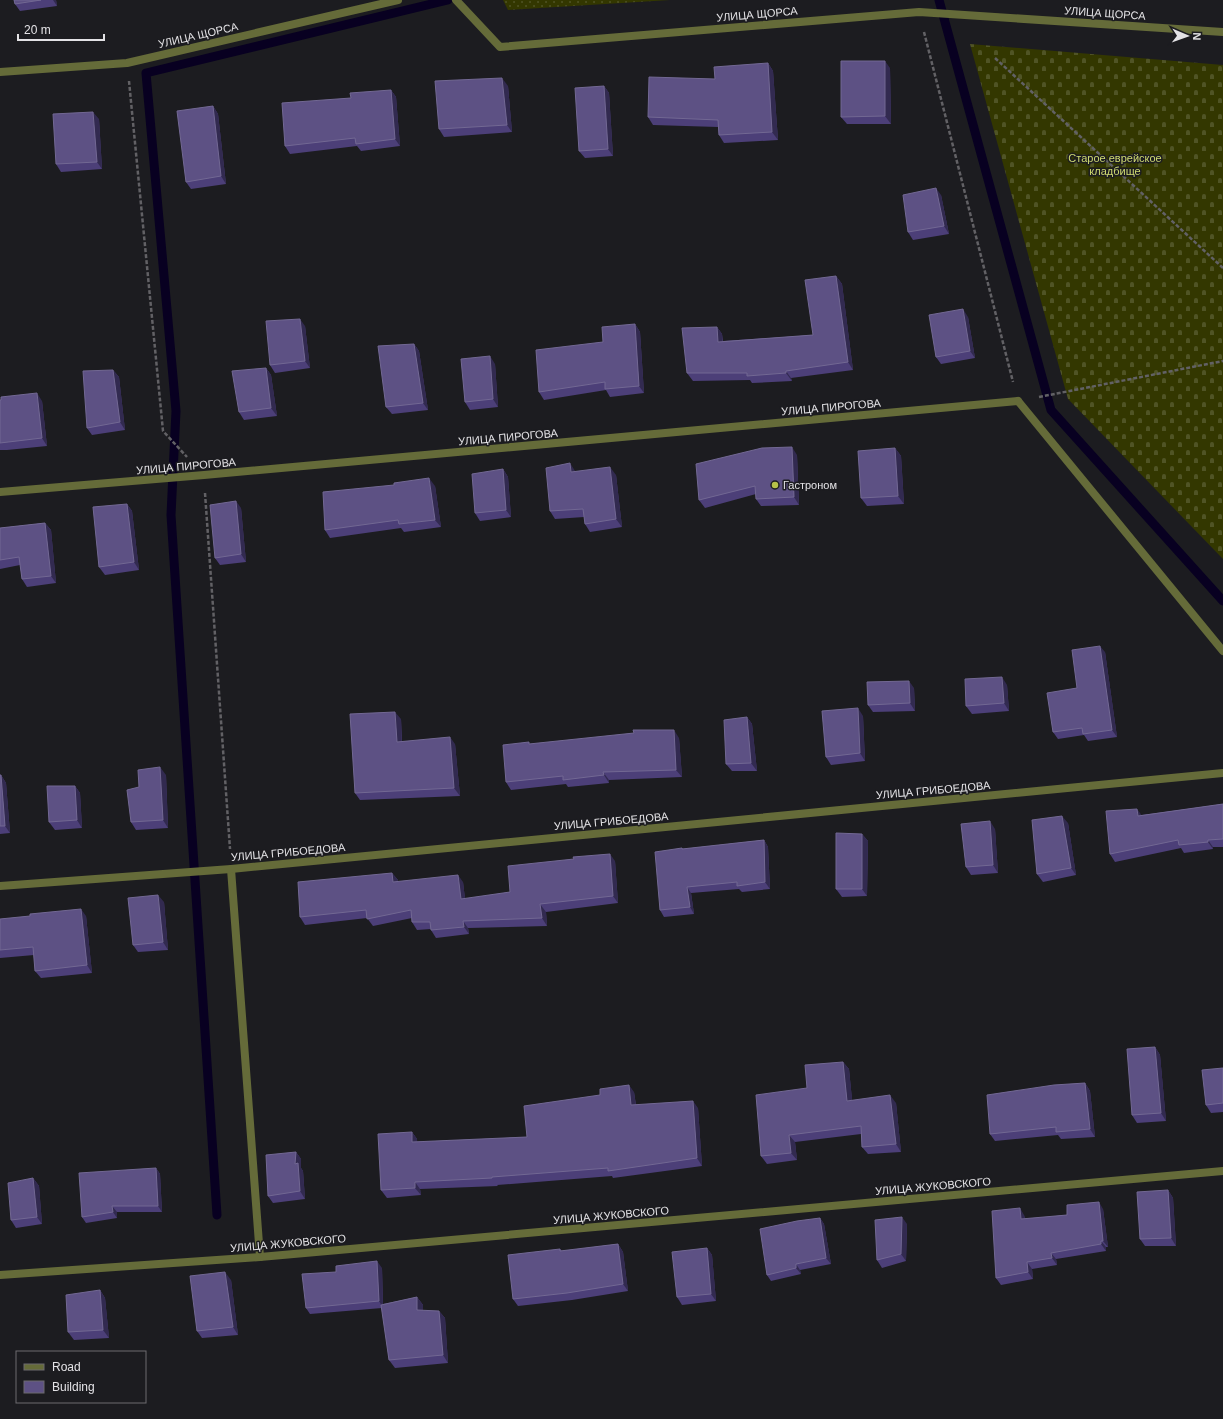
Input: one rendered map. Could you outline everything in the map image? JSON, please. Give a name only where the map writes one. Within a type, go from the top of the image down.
[{"type":"street","name":"УЛИЦА ЩОРСА","points":[[0,72],[127,63],[398,0]]},
{"type":"street","name":"УЛИЦА ЩОРСА","points":[[456,0],[500,47],[919,12],[1223,32]]},
{"type":"street","name":"УЛИЦА ПИРОГОВА","points":[[0,492],[204,475],[1018,401]]},
{"type":"street","points":[[1018,401],[1223,651]]},
{"type":"street","name":"УЛИЦА ГРИБОЕДОВА","points":[[0,886],[231,869],[1223,774]]},
{"type":"street","points":[[231,869],[260,1257]]},
{"type":"street","name":"УЛИЦА ЖУКОВСКОГО","points":[[0,1275],[260,1257],[1223,1171]]},
{"type":"path","points":[[919,12],[1018,401],[1223,361]]},
{"type":"path","points":[[995,58],[1223,268]]},
{"type":"green space","points":[[503,0],[670,0],[508,10]]},
{"type":"green space","name":"Старое еврейское кладбище","points":[[970,44],[1223,65],[1223,559],[1068,399]]},
{"type":"building","points":[[14,0],[41,0],[15,4]]},
{"type":"building","points":[[841,61],[885,61],[885,116],[841,117]]},
{"type":"building","points":[[768,63],[772,132],[719,135],[718,120],[648,117],[649,77],[715,79],[714,67]]},
{"type":"building","points":[[502,78],[507,125],[439,129],[435,81]]},
{"type":"building","points":[[604,86],[608,149],[579,151],[575,88]]},
{"type":"building","points":[[391,90],[395,139],[356,144],[355,138],[285,146],[282,103],[351,98],[350,93]]},
{"type":"building","points":[[213,106],[221,176],[186,182],[177,111]]},
{"type":"building","points":[[93,112],[97,162],[56,164],[53,114]]},
{"type":"building","points":[[936,188],[944,226],[908,232],[903,195]]},
{"type":"building","points":[[836,276],[848,362],[786,371],[786,373],[747,376],[747,373],[687,373],[682,328],[717,327],[718,342],[813,335],[805,280]]},
{"type":"building","points":[[963,309],[970,351],[936,357],[929,315]]},
{"type":"building","points":[[300,319],[305,361],[270,365],[266,321]]},
{"type":"building","points":[[635,324],[639,386],[605,389],[605,382],[539,392],[536,350],[603,342],[602,327]]},
{"type":"building","points":[[414,344],[423,403],[386,407],[378,346]]},
{"type":"building","points":[[490,356],[493,399],[465,402],[461,359]]},
{"type":"building","points":[[266,368],[271,408],[239,412],[232,371]]},
{"type":"building","points":[[113,370],[120,422],[87,428],[83,371]]},
{"type":"building","points":[[37,393],[42,438],[0,443],[1,397]]},
{"type":"building","points":[[792,447],[794,497],[756,499],[755,486],[699,500],[696,464],[762,448]]},
{"type":"building","points":[[895,448],[898,496],[861,498],[858,451]]},
{"type":"building","points":[[570,463],[571,472],[610,467],[616,519],[585,524],[583,509],[550,511],[546,468]]},
{"type":"building","points":[[503,469],[506,510],[475,513],[472,474]]},
{"type":"building","points":[[429,478],[435,520],[399,524],[398,520],[325,530],[323,492],[394,485],[394,483]]},
{"type":"building","points":[[236,501],[241,554],[215,558],[210,505]]},
{"type":"building","points":[[127,504],[134,562],[99,567],[93,507]]},
{"type":"building","points":[[45,523],[51,576],[22,579],[19,557],[0,560],[0,528]]},
{"type":"building","points":[[1100,646],[1112,730],[1083,734],[1082,728],[1053,732],[1047,693],[1077,688],[1072,650]]},
{"type":"building","points":[[1002,677],[1004,703],[966,706],[965,679]]},
{"type":"building","points":[[909,681],[910,703],[868,705],[867,682]]},
{"type":"building","points":[[858,708],[860,753],[826,757],[822,711]]},
{"type":"building","points":[[395,712],[397,742],[450,737],[454,788],[355,793],[350,714]]},
{"type":"building","points":[[747,717],[751,763],[726,764],[724,720]]},
{"type":"building","points":[[633,730],[674,730],[676,770],[603,772],[604,775],[563,780],[563,776],[506,782],[503,745],[529,742],[529,744],[634,733]]},
{"type":"building","points":[[160,767],[163,820],[131,822],[127,790],[139,787],[138,770]]},
{"type":"building","points":[[1,775],[5,826],[0,826]]},
{"type":"building","points":[[47,786],[75,786],[77,820],[49,822]]},
{"type":"building","points":[[1223,804],[1223,839],[1179,845],[1178,840],[1110,854],[1106,811],[1137,809],[1138,816]]},
{"type":"building","points":[[1062,816],[1071,868],[1037,874],[1032,820]]},
{"type":"building","points":[[990,821],[993,865],[966,867],[961,824]]},
{"type":"building","points":[[836,833],[862,834],[862,889],[836,889]]},
{"type":"building","points":[[764,840],[765,882],[737,886],[737,882],[687,887],[690,907],[660,910],[655,852]]},
{"type":"building","points":[[610,854],[613,896],[540,904],[542,918],[463,921],[464,927],[431,930],[430,922],[412,922],[411,910],[367,919],[366,910],[300,917],[298,882],[392,873],[393,882],[458,875],[461,899],[510,892],[508,866],[574,859],[573,857]]},
{"type":"building","points":[[158,895],[163,942],[133,945],[128,898]]},
{"type":"building","points":[[81,909],[87,965],[35,971],[33,947],[0,950],[0,919],[30,916],[30,914]]},
{"type":"building","points":[[1155,1047],[1161,1113],[1132,1115],[1127,1049]]},
{"type":"building","points":[[843,1062],[847,1101],[890,1095],[896,1144],[862,1147],[861,1126],[789,1135],[791,1153],[761,1156],[756,1095],[807,1088],[805,1065]]},
{"type":"building","points":[[1223,1068],[1223,1103],[1206,1105],[1202,1070]]},
{"type":"building","points":[[1085,1083],[1090,1129],[1056,1132],[1056,1127],[990,1134],[987,1095],[1054,1085]]},
{"type":"building","points":[[629,1085],[631,1105],[693,1101],[697,1158],[608,1171],[608,1168],[492,1178],[415,1182],[415,1188],[381,1190],[378,1134],[412,1132],[412,1142],[527,1137],[524,1106],[600,1095],[600,1089]]},
{"type":"building","points":[[296,1152],[295,1164],[298,1163],[300,1191],[268,1196],[266,1155]]},
{"type":"building","points":[[156,1168],[158,1206],[112,1206],[113,1212],[82,1217],[79,1173]]},
{"type":"building","points":[[33,1178],[37,1217],[11,1220],[8,1183]]},
{"type":"building","points":[[1168,1190],[1171,1238],[1140,1239],[1137,1192]]},
{"type":"building","points":[[1099,1202],[1103,1241],[1101,1241],[1101,1244],[1051,1253],[1052,1258],[1027,1262],[1028,1272],[996,1278],[992,1211],[1020,1208],[1021,1219],[1067,1215],[1067,1205]]},
{"type":"building","points":[[902,1217],[901,1254],[877,1260],[875,1220]]},
{"type":"building","points":[[820,1218],[826,1258],[796,1264],[796,1268],[767,1275],[760,1229]]},
{"type":"building","points":[[618,1244],[623,1284],[567,1293],[513,1299],[508,1255]]},
{"type":"building","points":[[707,1248],[711,1294],[677,1297],[672,1252]]},
{"type":"building","points":[[377,1261],[379,1301],[306,1308],[302,1274],[336,1272],[336,1266]]},
{"type":"building","points":[[225,1272],[233,1327],[197,1331],[190,1276]]},
{"type":"building","points":[[100,1290],[103,1330],[68,1332],[66,1295]]},
{"type":"building","points":[[417,1297],[417,1310],[439,1311],[443,1355],[389,1360],[381,1305]]},
{"type":"waterway","points":[[217,1215],[171,515],[176,411],[146,73],[448,0]]},
{"type":"waterway","points":[[939,0],[1051,410],[1223,601]]},
{"type":"place","name":"Гастроном","points":[[775,485]]}]
